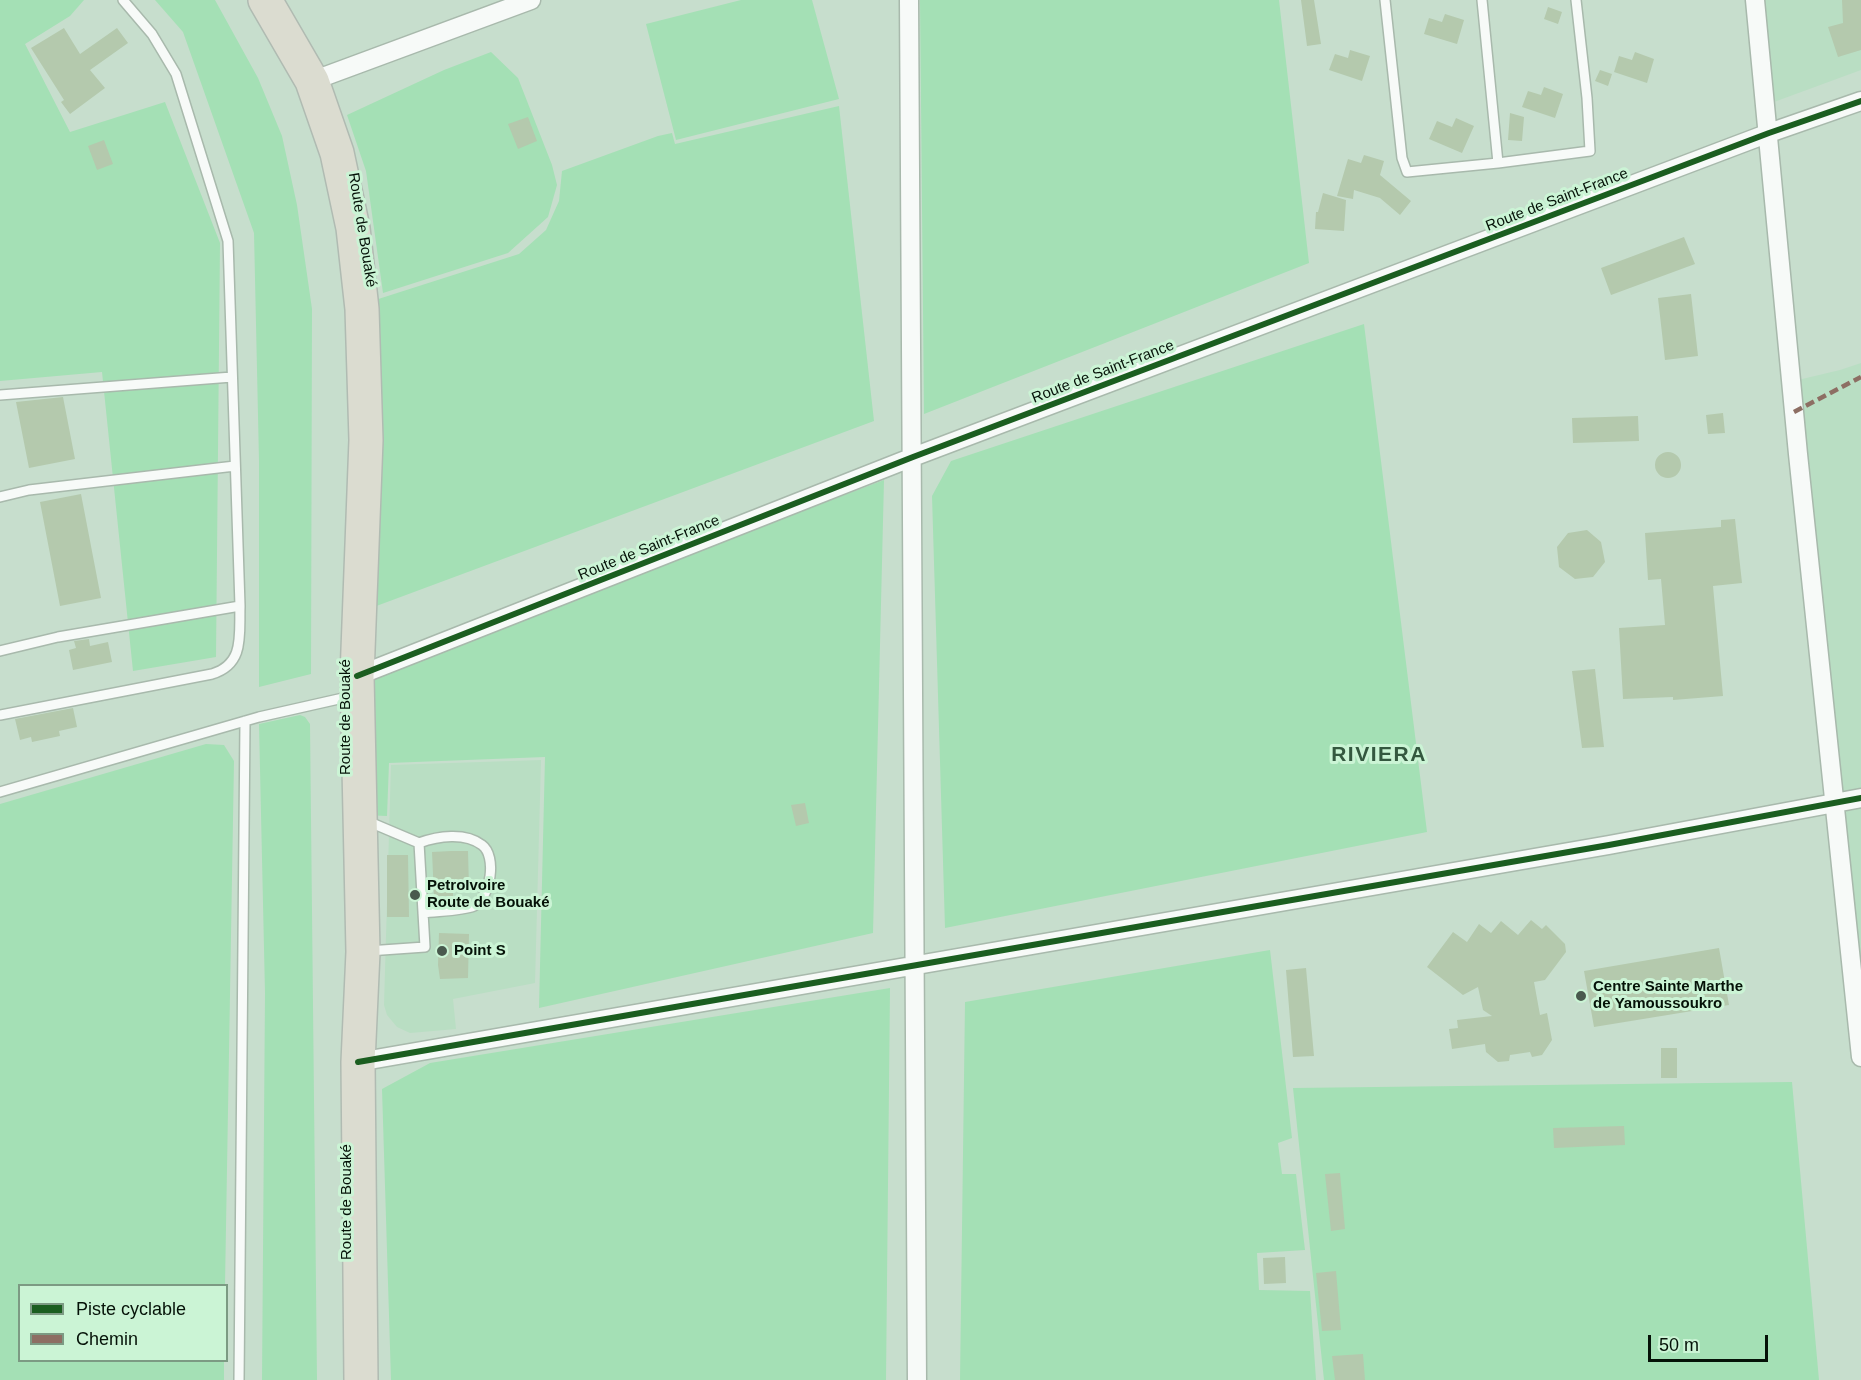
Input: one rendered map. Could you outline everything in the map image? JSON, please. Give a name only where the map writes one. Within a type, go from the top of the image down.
[{"type":"highway","name":"Route de Bouaké","points":[[265,0],[312,81],[337,153],[352,228],[362,309],[366,440],[357,686],[363,952],[358,1062],[361,1380]]},
{"type":"street","points":[[312,81],[531,0]]},
{"type":"street","points":[[909,0],[917,1380]]},
{"type":"street","points":[[1755,0],[1797,444],[1861,1058]]},
{"type":"street","name":"Route de Saint-France","points":[[357,686],[913,457],[1769,133],[1861,101]]},
{"type":"street","points":[[358,1062],[1597,847],[1861,798]]},
{"type":"lane","points":[[0,715],[224,670],[233,660],[238,648],[240,606],[228,241],[176,74],[152,34],[123,0]]},
{"type":"lane","points":[[1385,0],[1402,158],[1407,172],[1590,151],[1587,98],[1576,0]]},
{"type":"lane","points":[[1482,0],[1497,163]]},
{"type":"lane","points":[[0,395],[232,377]]},
{"type":"lane","points":[[0,497],[29,490],[235,466]]},
{"type":"lane","points":[[0,651],[58,637],[240,606]]},
{"type":"lane","points":[[0,792],[357,686]]},
{"type":"lane","points":[[240,1380],[245,721]]},
{"type":"lane","points":[[360,818],[419,843],[440,837],[461,837],[484,846],[490,855],[489,886],[484,898],[473,906],[423,913]]},
{"type":"lane","points":[[363,952],[425,947],[419,843]]},
{"type":"shaded area","points":[[0,0],[84,0],[70,16],[25,44],[70,132],[165,102],[220,243],[216,657],[133,671],[102,372],[0,381]]},
{"type":"shaded area","points":[[155,0],[215,0],[258,78],[282,136],[297,205],[312,309],[311,674],[259,687],[259,461],[254,233],[183,32]]},
{"type":"shaded area","points":[[741,0],[812,0],[839,99],[676,140],[646,24]]},
{"type":"shaded area","points":[[920,0],[1279,0],[1309,263],[924,414]]},
{"type":"shaded area","points":[[1762,0],[1861,0],[1861,70],[1774,102]]},
{"type":"shaded area","points":[[491,52],[518,78],[552,165],[557,185],[548,217],[508,253],[383,293],[366,171],[347,115],[444,70]]},
{"type":"shaded area","points":[[839,106],[874,421],[371,608],[369,302],[519,254],[546,230],[559,201],[562,171],[658,136],[672,133],[675,144]]},
{"type":"shaded area","points":[[1364,324],[1427,832],[945,928],[932,496],[951,461]]},
{"type":"shaded area","points":[[1861,363],[1861,1034],[1798,380]]},
{"type":"shaded area","points":[[884,480],[873,933],[539,1008],[545,757],[389,763],[387,816],[362,815],[359,678]]},
{"type":"shaded area","points":[[300,715],[305,717],[310,724],[317,1380],[262,1380],[265,993],[259,724]]},
{"type":"shaded area","points":[[206,744],[224,745],[234,761],[225,1284],[18,1284],[18,1362],[224,1362],[224,1380],[0,1380],[0,804]]},
{"type":"shaded area","points":[[541,760],[535,983],[453,999],[456,1029],[410,1033],[397,1027],[387,1015],[384,1005],[391,765]]},
{"type":"shaded area","points":[[1270,950],[1292,1138],[1278,1143],[1282,1174],[1296,1174],[1305,1250],[1257,1253],[1259,1290],[1310,1291],[1316,1380],[960,1380],[965,1002]]},
{"type":"shaded area","points":[[890,988],[886,1380],[391,1380],[382,1089],[430,1063]]},
{"type":"shaded area","points":[[1792,1082],[1819,1380],[1324,1380],[1293,1088]]},
{"type":"building","points":[[1301,0],[1314,0],[1321,44],[1307,46]]},
{"type":"building","points":[[1842,0],[1861,0],[1861,50],[1838,57],[1828,27],[1843,23]]},
{"type":"building","points":[[1548,7],[1562,12],[1558,24],[1544,19]]},
{"type":"building","points":[[1445,14],[1464,20],[1457,44],[1424,34],[1429,18],[1442,22]]},
{"type":"building","points":[[64,28],[80,54],[117,28],[128,43],[90,70],[105,88],[70,114],[61,102],[64,100],[31,48]]},
{"type":"building","points":[[1350,50],[1370,56],[1362,81],[1329,70],[1335,54],[1348,58]]},
{"type":"building","points":[[1635,52],[1654,59],[1647,83],[1614,72],[1619,56],[1632,60]]},
{"type":"building","points":[[1600,70],[1612,74],[1608,86],[1595,81]]},
{"type":"building","points":[[1544,87],[1563,94],[1555,118],[1522,107],[1528,91],[1541,95]]},
{"type":"building","points":[[1510,113],[1524,117],[1522,141],[1508,140]]},
{"type":"building","points":[[528,117],[537,141],[518,149],[508,124]]},
{"type":"building","points":[[1456,118],[1474,126],[1462,153],[1429,139],[1437,121],[1452,127]]},
{"type":"building","points":[[104,140],[113,164],[97,170],[88,146]]},
{"type":"building","points":[[1364,155],[1384,161],[1380,175],[1411,201],[1400,215],[1380,198],[1354,190],[1353,199],[1337,196],[1348,159],[1361,163]]},
{"type":"building","points":[[1323,193],[1346,200],[1344,231],[1315,229],[1316,212],[1318,212]]},
{"type":"building","points":[[1684,237],[1695,264],[1611,295],[1601,268]]},
{"type":"building","points":[[1691,294],[1698,356],[1665,360],[1658,298]]},
{"type":"building","points":[[63,397],[75,459],[29,468],[16,402]]},
{"type":"building","points":[[1723,413],[1725,433],[1708,434],[1706,415]]},
{"type":"building","points":[[1638,416],[1639,441],[1573,443],[1572,418]]},
{"type":"building","points":[[1668,452],[1677,456],[1681,465],[1677,474],[1668,478],[1659,474],[1655,465],[1659,456]]},
{"type":"building","points":[[81,494],[101,598],[60,606],[40,502]]},
{"type":"building","points":[[1735,519],[1742,583],[1713,586],[1723,696],[1673,700],[1673,697],[1623,699],[1619,628],[1665,625],[1661,579],[1648,580],[1645,533],[1721,527],[1721,520]]},
{"type":"building","points":[[1587,530],[1601,542],[1605,562],[1593,577],[1575,579],[1559,567],[1557,547],[1568,533]]},
{"type":"building","points":[[89,639],[90,646],[108,642],[112,662],[73,670],[69,650],[76,648],[74,641]]},
{"type":"building","points":[[1595,669],[1604,747],[1582,748],[1572,671]]},
{"type":"building","points":[[73,708],[77,727],[59,731],[60,736],[32,742],[31,737],[20,740],[15,719]]},
{"type":"building","points":[[805,803],[809,823],[796,826],[791,805]]},
{"type":"building","points":[[468,851],[469,888],[453,888],[453,896],[434,896],[432,852]]},
{"type":"building","points":[[387,855],[408,855],[409,917],[387,917]]},
{"type":"building","points":[[1531,920],[1542,929],[1546,925],[1565,944],[1566,952],[1545,980],[1534,982],[1540,1015],[1547,1013],[1552,1040],[1542,1055],[1532,1057],[1530,1052],[1510,1055],[1509,1061],[1498,1062],[1486,1052],[1485,1044],[1452,1049],[1449,1029],[1458,1028],[1457,1020],[1492,1016],[1483,1010],[1478,987],[1463,995],[1427,967],[1453,932],[1467,942],[1479,924],[1491,933],[1501,921],[1518,935]]},
{"type":"building","points":[[439,933],[469,934],[468,978],[440,979]]},
{"type":"building","points":[[1719,948],[1729,1005],[1594,1027],[1584,971]]},
{"type":"building","points":[[1306,968],[1314,1056],[1293,1057],[1286,970]]},
{"type":"building","points":[[1661,1048],[1677,1048],[1677,1078],[1661,1078]]},
{"type":"building","points":[[1624,1126],[1625,1145],[1554,1148],[1553,1128]]},
{"type":"building","points":[[1340,1173],[1345,1229],[1331,1231],[1325,1174]]},
{"type":"building","points":[[1285,1257],[1286,1283],[1264,1284],[1263,1258]]},
{"type":"building","points":[[1336,1271],[1341,1330],[1322,1331],[1316,1273]]},
{"type":"building","points":[[1363,1354],[1365,1380],[1335,1380],[1332,1356]]},
{"type":"marked path","points":[[1794,412],[1861,377]]},
{"type":"cycle path","points":[[357,676],[913,457],[1769,133],[1861,101]]},
{"type":"cycle path","points":[[358,1062],[1609,845],[1861,798]]},
{"type":"place","name":"PetroIvoire Route de Bouaké","points":[[415,895]]},
{"type":"place","name":"Point S","points":[[442,951]]},
{"type":"place","name":"Centre Sainte Marthe de Yamoussoukro","points":[[1581,996]]},
{"type":"district","name":"RIVIERA","points":[[1379,755]]}]
